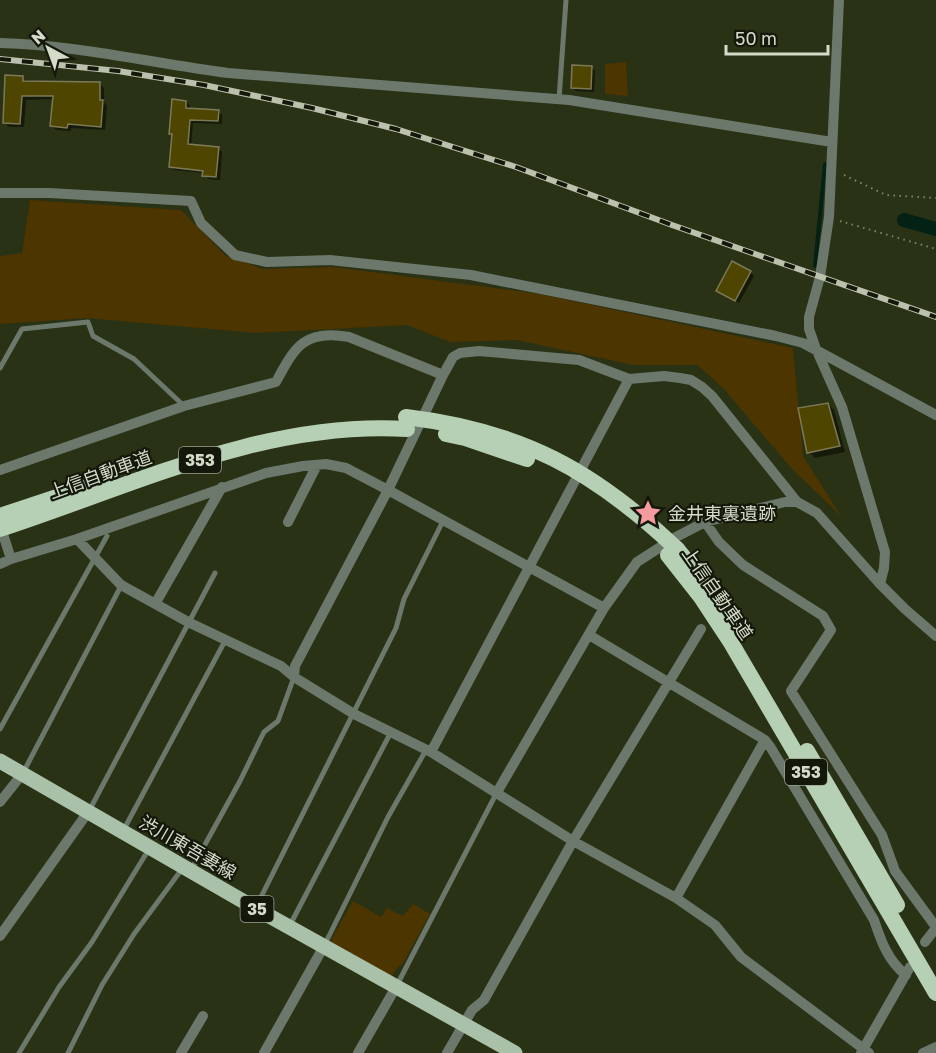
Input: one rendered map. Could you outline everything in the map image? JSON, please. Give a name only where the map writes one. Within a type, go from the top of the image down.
[{"type":"highway","name":"上信自動車道","points":[[0,516],[201,448],[289,425],[342,417],[407,423],[514,453],[558,472],[615,508],[673,552],[712,593],[735,628],[936,972]]},
{"type":"highway","name":"上信自動車道","points":[[2,532],[207,457],[303,434],[407,423]]},
{"type":"highway","name":"上信自動車道","points":[[673,552],[730,641],[936,993]]},
{"type":"main road","name":"渋川東吾妻線","points":[[0,761],[255,908],[515,1053]]},
{"type":"street","points":[[839,0],[829,217],[820,277],[809,317],[809,329],[842,407],[885,552],[880,584]]},
{"type":"street","points":[[0,43],[94,50],[228,73],[559,99],[832,142]]},
{"type":"street","points":[[0,193],[49,193],[191,201],[201,223],[235,255],[256,260],[267,262],[330,260],[471,275],[776,336],[804,343],[936,415]]},
{"type":"street","points":[[0,470],[184,406],[276,382],[297,347],[305,341],[321,336],[349,337],[443,375]]},
{"type":"street","points":[[294,677],[295,666],[388,490],[453,357],[460,353],[479,351],[579,360],[629,379],[664,376],[691,380],[702,387],[797,502],[817,513],[880,584],[936,636]]},
{"type":"street","points":[[429,751],[629,379]]},
{"type":"street","points":[[0,564],[266,473],[326,464],[346,468],[604,608]]},
{"type":"street","points":[[288,522],[317,465]]},
{"type":"street","points":[[155,604],[222,487]]},
{"type":"street","points":[[496,794],[604,608],[637,562],[705,522],[785,502],[797,502]]},
{"type":"street","points":[[705,522],[719,542],[743,565],[823,616],[831,630],[791,691],[882,835],[895,871],[936,927],[925,942]]},
{"type":"street","points":[[2,532],[12,559]]},
{"type":"street","points":[[77,539],[121,585],[190,623],[281,666],[294,677],[354,714],[429,751],[573,841],[676,898],[715,925],[741,957],[865,1052],[908,971],[895,966],[874,920],[771,748],[765,741],[589,635]]},
{"type":"street","points":[[447,1053],[472,1010],[484,1000],[573,841],[701,629]]},
{"type":"street","points":[[676,898],[765,741]]},
{"type":"street","points":[[0,802],[23,773]]},
{"type":"street","points":[[0,936],[88,812]]},
{"type":"street","points":[[264,1053],[324,946]]},
{"type":"street","points":[[358,1053],[396,987]]},
{"type":"street","points":[[181,1053],[203,1016]]},
{"type":"street","points":[[923,1053],[936,1047]]},
{"type":"lane","points":[[559,99],[566,0]]},
{"type":"lane","points":[[0,368],[22,328],[88,322],[93,336],[134,359],[184,406]]},
{"type":"lane","points":[[255,908],[396,628],[404,599],[443,521]]},
{"type":"lane","points":[[0,729],[107,536]]},
{"type":"lane","points":[[88,812],[215,573]]},
{"type":"lane","points":[[23,773],[121,585]]},
{"type":"lane","points":[[123,831],[225,639]]},
{"type":"lane","points":[[68,1053],[102,985],[134,934],[187,869],[240,782],[264,732],[278,721],[294,677]]},
{"type":"lane","points":[[289,926],[391,732]]},
{"type":"lane","points":[[324,946],[388,817],[429,751]]},
{"type":"lane","points":[[396,987],[496,794]]},
{"type":"lane","points":[[20,1053],[59,987],[92,942],[150,848]]},
{"type":"path","points":[[831,169],[886,195],[936,198]]},
{"type":"path","points":[[829,217],[936,249]]},
{"type":"shaded area","points":[[626,62],[628,96],[605,94],[605,64]]},
{"type":"shaded area","points":[[30,200],[181,210],[226,256],[263,269],[333,267],[540,294],[793,348],[803,456],[841,516],[792,469],[723,388],[697,365],[633,365],[517,340],[450,342],[407,325],[256,333],[87,318],[0,324],[0,256],[22,253]]},
{"type":"shaded area","points":[[353,901],[381,917],[387,908],[403,916],[413,904],[430,914],[402,965],[391,977],[330,942]]},
{"type":"building","points":[[572,65],[592,66],[591,89],[571,88]]},
{"type":"building","points":[[5,75],[23,76],[23,81],[100,82],[100,100],[103,100],[101,127],[68,124],[67,128],[50,126],[53,96],[22,96],[20,124],[3,123]]},
{"type":"building","points":[[172,99],[186,101],[186,108],[219,110],[218,121],[190,120],[188,144],[219,147],[216,177],[202,176],[203,171],[169,167]]},
{"type":"building","points":[[732,261],[751,271],[735,301],[716,291]]},
{"type":"building","points":[[828,403],[840,446],[807,453],[798,408]]},
{"type":"waterway","points":[[815,266],[825,164]]},
{"type":"waterway","points":[[904,220],[936,229]]},
{"type":"railway","points":[[0,59],[118,71],[204,85],[396,129],[516,167],[672,225],[936,317]]},
{"type":"place","name":"金井東裏遺跡","points":[[648,513]]}]
